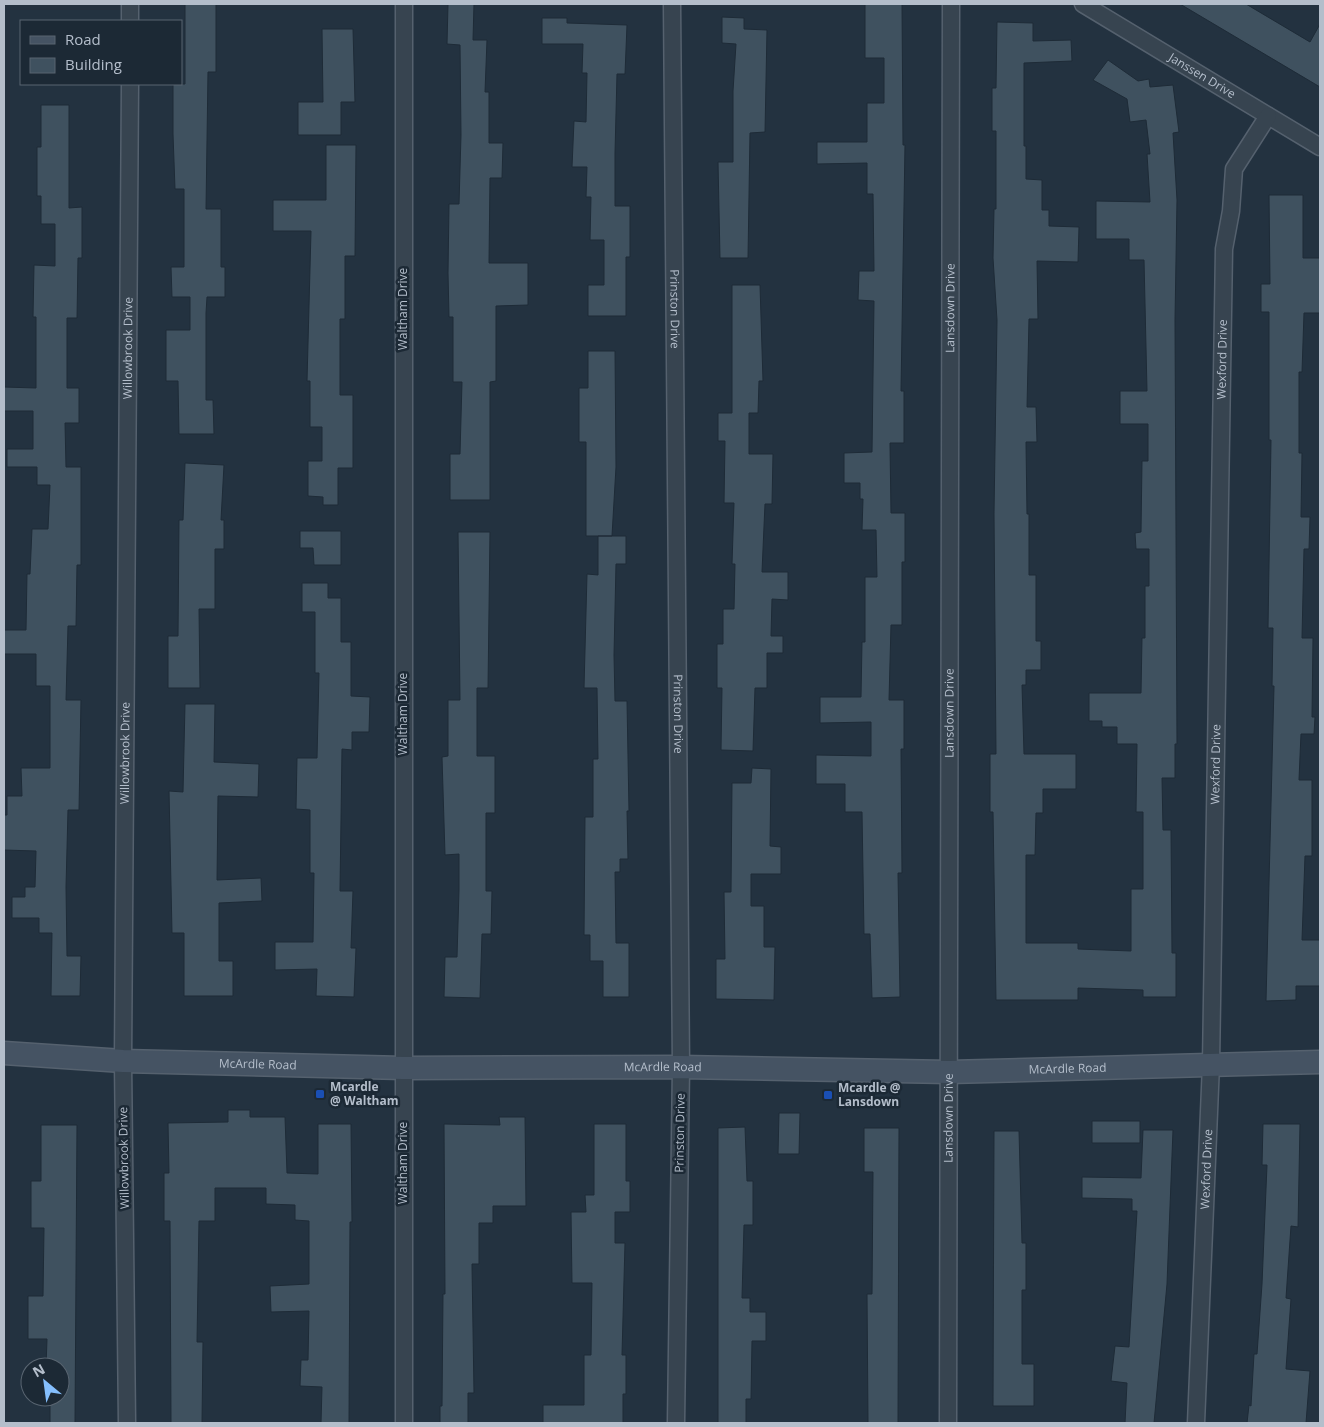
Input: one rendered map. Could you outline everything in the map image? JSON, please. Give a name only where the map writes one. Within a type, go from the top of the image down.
[{"type":"main road","name":"McArdle Road","points":[[4,1053],[123,1061],[403,1068],[681,1067],[949,1072],[1320,1062]]},
{"type":"street","points":[[130,4],[130,20]]},
{"type":"street","name":"Waltham Drive","points":[[404,4],[404,1423]]},
{"type":"street","name":"Prinston Drive","points":[[672,4],[681,1067],[676,1423]]},
{"type":"street","name":"Lansdown Drive","points":[[948,1423],[951,4]]},
{"type":"street","name":"Janssen Drive","points":[[1083,4],[1320,147]]},
{"type":"street","name":"Willowbrook Drive","points":[[127,1423],[123,1061],[130,85]]},
{"type":"street","name":"Wexford Drive","points":[[1196,1423],[1211,1064],[1224,249],[1231,211],[1234,169],[1268,116]]},
{"type":"building","points":[[185,4],[216,4],[216,72],[208,72],[206,209],[221,209],[221,267],[225,267],[225,297],[207,297],[206,400],[213,400],[214,434],[179,434],[178,381],[166,381],[166,330],[190,330],[190,297],[172,297],[171,267],[184,267],[184,189],[175,189],[173,85],[185,84]]},
{"type":"building","points":[[448,4],[474,4],[473,40],[487,40],[485,92],[489,92],[489,143],[503,143],[502,178],[490,178],[489,263],[528,263],[528,305],[496,306],[496,381],[490,382],[490,500],[450,500],[450,454],[460,454],[462,382],[453,382],[453,317],[449,317],[449,204],[459,204],[461,135],[460,45],[447,44]]},
{"type":"building","points":[[865,4],[902,4],[903,145],[905,145],[901,391],[904,391],[904,443],[890,443],[891,513],[905,513],[905,562],[902,562],[902,625],[891,625],[889,700],[904,700],[904,749],[901,749],[902,873],[898,873],[900,997],[872,998],[870,934],[864,934],[862,812],[845,812],[845,784],[816,784],[816,755],[871,756],[871,722],[820,723],[820,697],[861,697],[862,642],[865,642],[865,577],[877,577],[876,530],[862,530],[863,499],[860,499],[860,483],[844,483],[844,453],[872,452],[874,301],[858,300],[859,271],[874,271],[873,194],[867,194],[867,163],[817,164],[817,142],[867,142],[867,103],[884,103],[884,58],[865,58]]},
{"type":"building","points":[[1180,4],[1246,4],[1310,42],[1320,24],[1320,87]]},
{"type":"building","points":[[722,17],[744,18],[744,29],[767,30],[765,132],[750,133],[748,258],[720,258],[718,162],[733,162],[733,91],[736,44],[722,43]]},
{"type":"building","points":[[542,18],[567,18],[567,23],[627,25],[625,74],[617,74],[615,153],[615,206],[630,206],[630,257],[626,257],[626,316],[588,316],[588,285],[604,285],[604,240],[590,240],[591,197],[586,197],[587,167],[572,167],[574,121],[586,122],[587,73],[582,73],[583,44],[542,44]]},
{"type":"building","points":[[997,22],[1033,23],[1033,41],[1071,40],[1072,61],[1024,63],[1024,146],[1026,146],[1026,179],[1042,180],[1042,210],[1049,210],[1049,226],[1079,227],[1078,262],[1037,261],[1038,319],[1029,319],[1027,407],[1036,407],[1037,442],[1026,442],[1029,575],[1036,575],[1036,641],[1041,641],[1041,670],[1026,670],[1026,685],[1022,685],[1024,754],[1076,754],[1076,789],[1043,789],[1043,813],[1036,813],[1035,855],[1026,855],[1026,943],[1078,943],[1078,949],[1131,951],[1131,889],[1143,889],[1143,812],[1136,812],[1137,744],[1117,744],[1117,727],[1102,727],[1102,721],[1089,721],[1089,693],[1141,693],[1142,638],[1145,638],[1145,586],[1149,586],[1149,549],[1136,549],[1135,533],[1141,532],[1142,461],[1148,461],[1148,424],[1120,424],[1120,391],[1147,391],[1144,260],[1129,260],[1129,239],[1096,239],[1096,201],[1150,202],[1147,154],[1150,154],[1146,120],[1130,122],[1127,99],[1093,80],[1108,60],[1138,81],[1149,79],[1150,87],[1173,85],[1179,132],[1173,133],[1177,200],[1175,320],[1177,744],[1175,744],[1175,778],[1162,778],[1163,830],[1171,830],[1172,953],[1176,953],[1176,997],[1143,997],[1143,990],[1078,988],[1078,1000],[996,1000],[993,812],[990,812],[990,754],[996,754],[994,514],[997,320],[993,258],[994,209],[996,209],[996,131],[992,131],[992,88],[996,88]]},
{"type":"building","points":[[322,29],[353,29],[355,102],[341,102],[341,135],[298,135],[298,102],[323,102]]},
{"type":"building","points":[[41,105],[69,105],[69,208],[82,207],[82,258],[78,258],[77,318],[67,318],[67,388],[79,388],[79,423],[65,423],[66,467],[81,467],[81,565],[77,565],[76,626],[68,626],[66,700],[81,700],[79,810],[68,810],[66,887],[67,956],[81,956],[80,996],[51,996],[52,933],[39,933],[39,918],[12,918],[12,897],[25,897],[25,887],[35,887],[36,851],[4,850],[4,815],[7,815],[7,796],[22,796],[21,768],[50,768],[50,686],[36,686],[36,654],[4,654],[4,630],[26,630],[27,574],[30,574],[32,529],[48,529],[50,485],[37,485],[37,467],[7,467],[7,449],[33,449],[33,411],[4,411],[4,387],[36,388],[36,317],[33,317],[34,265],[55,266],[55,224],[41,224],[41,196],[37,196],[37,147],[41,147]]},
{"type":"building","points":[[326,145],[356,145],[355,256],[345,256],[345,319],[340,319],[340,395],[353,395],[353,468],[338,468],[338,505],[323,505],[323,497],[308,496],[308,461],[322,461],[322,427],[310,427],[310,381],[307,381],[311,231],[273,231],[273,200],[326,200]]},
{"type":"building","points":[[1269,195],[1303,195],[1303,258],[1320,258],[1320,313],[1304,313],[1302,372],[1299,372],[1299,453],[1302,453],[1301,517],[1310,517],[1309,549],[1304,549],[1302,638],[1313,638],[1312,717],[1315,717],[1314,734],[1301,734],[1299,780],[1312,780],[1312,856],[1305,856],[1302,940],[1320,940],[1320,986],[1296,986],[1296,1000],[1266,1001],[1274,686],[1272,686],[1273,628],[1268,628],[1271,440],[1269,440],[1269,312],[1261,312],[1261,284],[1270,284]]},
{"type":"building","points":[[732,285],[760,285],[763,381],[759,381],[758,413],[749,413],[749,454],[773,454],[772,504],[765,504],[762,572],[788,572],[788,600],[772,599],[771,636],[783,636],[783,653],[767,653],[767,688],[755,688],[753,751],[721,750],[722,688],[717,688],[717,644],[723,644],[723,609],[734,609],[735,564],[732,564],[734,503],[724,503],[725,441],[718,441],[718,413],[732,413]]},
{"type":"building","points":[[588,351],[615,351],[616,467],[612,536],[586,536],[586,442],[579,442],[579,388],[588,388]]},
{"type":"building","points":[[185,463],[224,465],[221,520],[224,520],[224,549],[215,549],[215,609],[199,609],[200,688],[168,688],[168,636],[178,636],[179,520],[183,520]]},
{"type":"building","points":[[300,531],[341,531],[341,565],[314,565],[313,548],[300,548]]},
{"type":"building","points":[[458,532],[490,532],[488,688],[477,688],[477,756],[495,756],[495,813],[486,813],[486,891],[492,891],[491,934],[482,934],[480,998],[444,997],[445,957],[457,957],[459,854],[445,855],[442,757],[448,756],[448,700],[460,700]]},
{"type":"building","points":[[598,536],[626,536],[626,564],[616,564],[614,655],[615,701],[627,701],[628,859],[620,859],[620,872],[615,872],[616,943],[629,943],[629,997],[603,997],[603,961],[590,961],[590,935],[584,935],[585,817],[593,817],[593,759],[598,759],[597,688],[584,688],[587,574],[598,575]]},
{"type":"building","points":[[302,583],[328,583],[328,598],[341,598],[341,642],[351,642],[351,696],[370,697],[369,732],[352,732],[352,750],[342,749],[340,891],[353,891],[351,948],[356,948],[354,997],[316,996],[317,969],[275,970],[275,942],[313,942],[314,873],[310,873],[310,810],[296,809],[297,758],[317,758],[319,673],[315,673],[315,612],[302,612]]},
{"type":"building","points":[[185,704],[215,704],[214,762],[259,764],[258,797],[218,796],[217,880],[261,878],[262,901],[219,903],[219,961],[233,961],[233,996],[184,996],[184,933],[172,933],[169,791],[183,792]]},
{"type":"building","points":[[752,768],[771,769],[770,846],[781,847],[781,874],[751,874],[751,906],[764,906],[764,947],[775,947],[774,1000],[716,999],[716,959],[725,959],[724,892],[731,892],[732,783],[751,783]]},
{"type":"building","points":[[228,1110],[250,1110],[250,1117],[285,1117],[287,1173],[318,1174],[318,1124],[351,1124],[352,1222],[350,1222],[349,1423],[321,1423],[322,1387],[300,1386],[301,1360],[308,1360],[309,1311],[271,1312],[270,1286],[309,1284],[309,1221],[295,1220],[295,1205],[266,1204],[266,1188],[215,1188],[215,1221],[199,1221],[197,1342],[203,1342],[202,1423],[171,1423],[170,1221],[164,1221],[164,1173],[169,1173],[168,1123],[228,1122]]},
{"type":"building","points":[[779,1113],[800,1113],[799,1154],[778,1154]]},
{"type":"building","points":[[499,1117],[525,1117],[526,1206],[493,1206],[493,1223],[479,1223],[479,1264],[472,1264],[474,1393],[468,1393],[468,1423],[440,1423],[440,1406],[442,1406],[443,1294],[445,1294],[444,1124],[500,1125]]},
{"type":"building","points":[[1092,1121],[1140,1121],[1140,1143],[1092,1143]]},
{"type":"building","points":[[594,1124],[626,1124],[626,1181],[630,1181],[630,1212],[615,1212],[615,1243],[625,1243],[622,1355],[626,1355],[626,1394],[623,1394],[623,1423],[543,1423],[543,1405],[584,1405],[584,1355],[591,1355],[592,1283],[572,1283],[571,1212],[586,1212],[585,1195],[594,1195]]},
{"type":"building","points":[[1263,1124],[1300,1124],[1298,1227],[1291,1226],[1286,1298],[1291,1299],[1286,1369],[1310,1371],[1306,1423],[1247,1423],[1249,1405],[1251,1406],[1254,1354],[1257,1354],[1262,1284],[1267,1165],[1262,1165]]},
{"type":"building","points":[[41,1125],[77,1125],[75,1423],[50,1423],[50,1407],[70,1407],[70,1357],[46,1357],[47,1339],[28,1339],[28,1296],[43,1296],[44,1228],[31,1228],[31,1181],[41,1181]]},
{"type":"building","points":[[745,1127],[747,1181],[753,1181],[753,1225],[744,1225],[742,1298],[750,1298],[750,1312],[766,1312],[766,1341],[752,1341],[751,1399],[746,1399],[746,1423],[718,1423],[718,1128]]},
{"type":"building","points":[[864,1128],[899,1128],[898,1423],[868,1423],[867,1294],[872,1294],[873,1172],[864,1172]]},
{"type":"building","points":[[1143,1130],[1173,1130],[1167,1284],[1154,1423],[1125,1423],[1127,1383],[1111,1381],[1115,1346],[1129,1347],[1137,1211],[1132,1211],[1132,1199],[1082,1198],[1082,1177],[1141,1178]]},
{"type":"building","points":[[994,1131],[1019,1131],[1022,1243],[1026,1243],[1026,1290],[1022,1290],[1022,1364],[1034,1364],[1034,1406],[993,1406]]},
{"type":"place","name":"Mcardle @ Waltham","points":[[320,1094]]},
{"type":"place","name":"Mcardle @ Lansdown","points":[[828,1095]]}]
